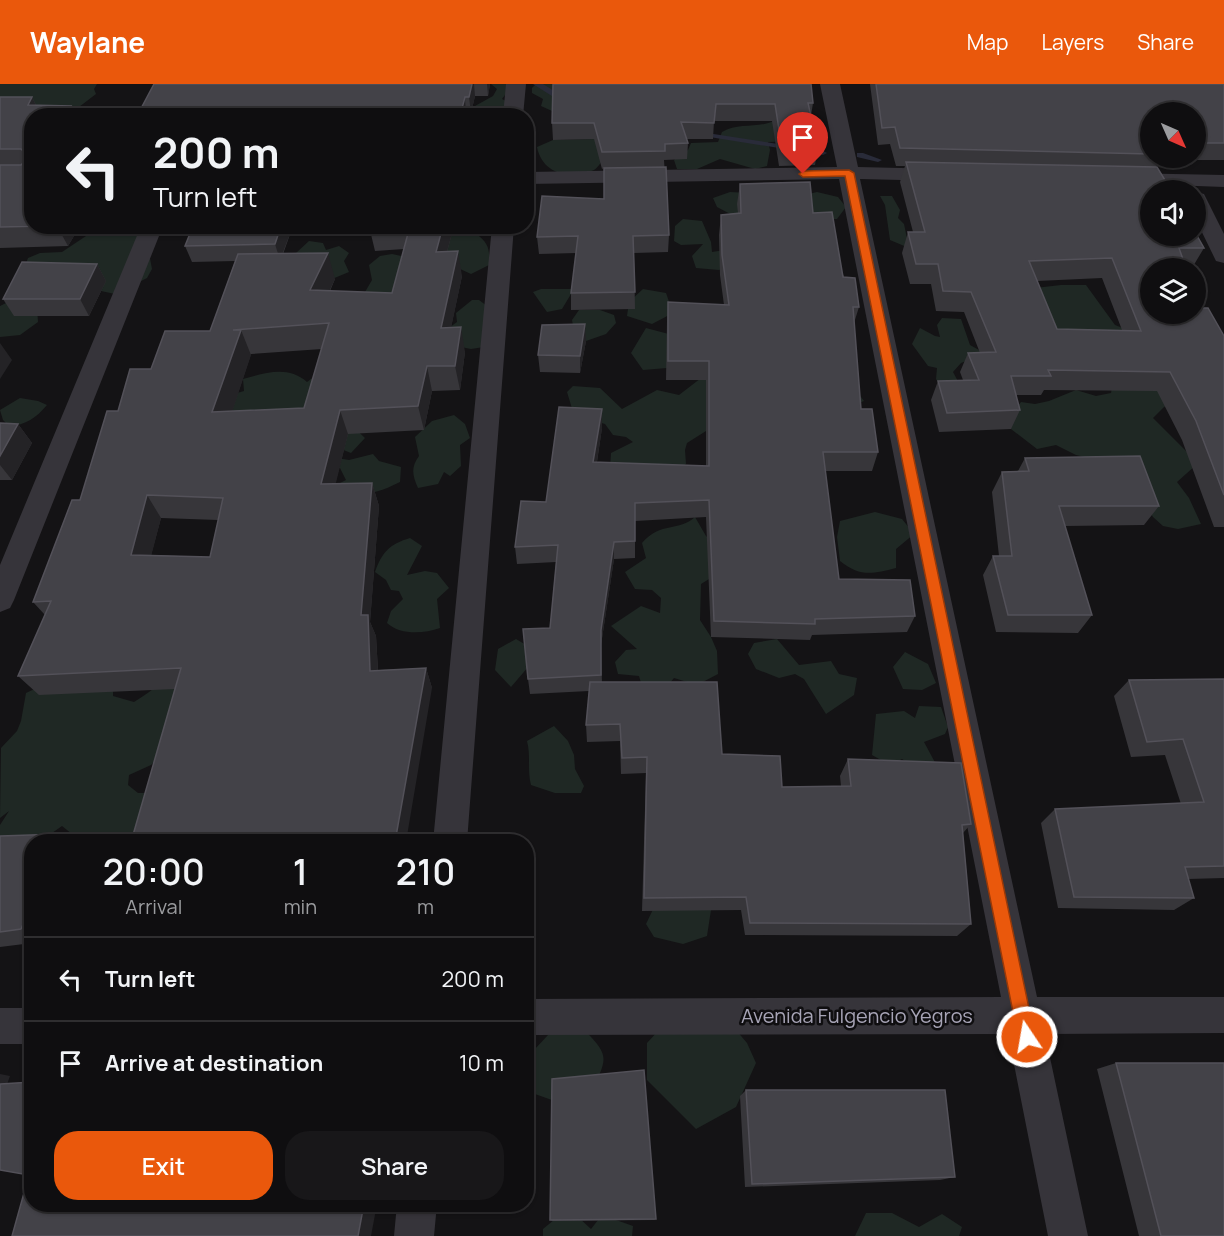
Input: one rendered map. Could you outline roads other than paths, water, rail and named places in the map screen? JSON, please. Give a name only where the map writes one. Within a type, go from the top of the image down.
[{"type":"street","points":[[514,108],[516,84]]},
{"type":"street","points":[[830,84],[1068,1236]]},
{"type":"street","points":[[534,178],[849,173],[966,176]]},
{"type":"street","points":[[1105,179],[1140,183]]},
{"type":"street","points":[[1206,185],[1224,180]]},
{"type":"street","points":[[1206,220],[1224,256]]},
{"type":"street","points":[[0,600],[149,234]]},
{"type":"street","points":[[451,834],[502,234]]},
{"type":"street","name":"Avenida Fulgencio Yegros","points":[[534,1017],[1224,1015]]},
{"type":"street","points":[[0,1026],[24,1026]]},
{"type":"street","points":[[414,1236],[416,1212]]},
{"type":"waterway","points":[[537,84],[566,101]]},
{"type":"waterway","points":[[697,133],[823,153]]},
{"type":"waterway","points":[[860,155],[878,160]]}]
